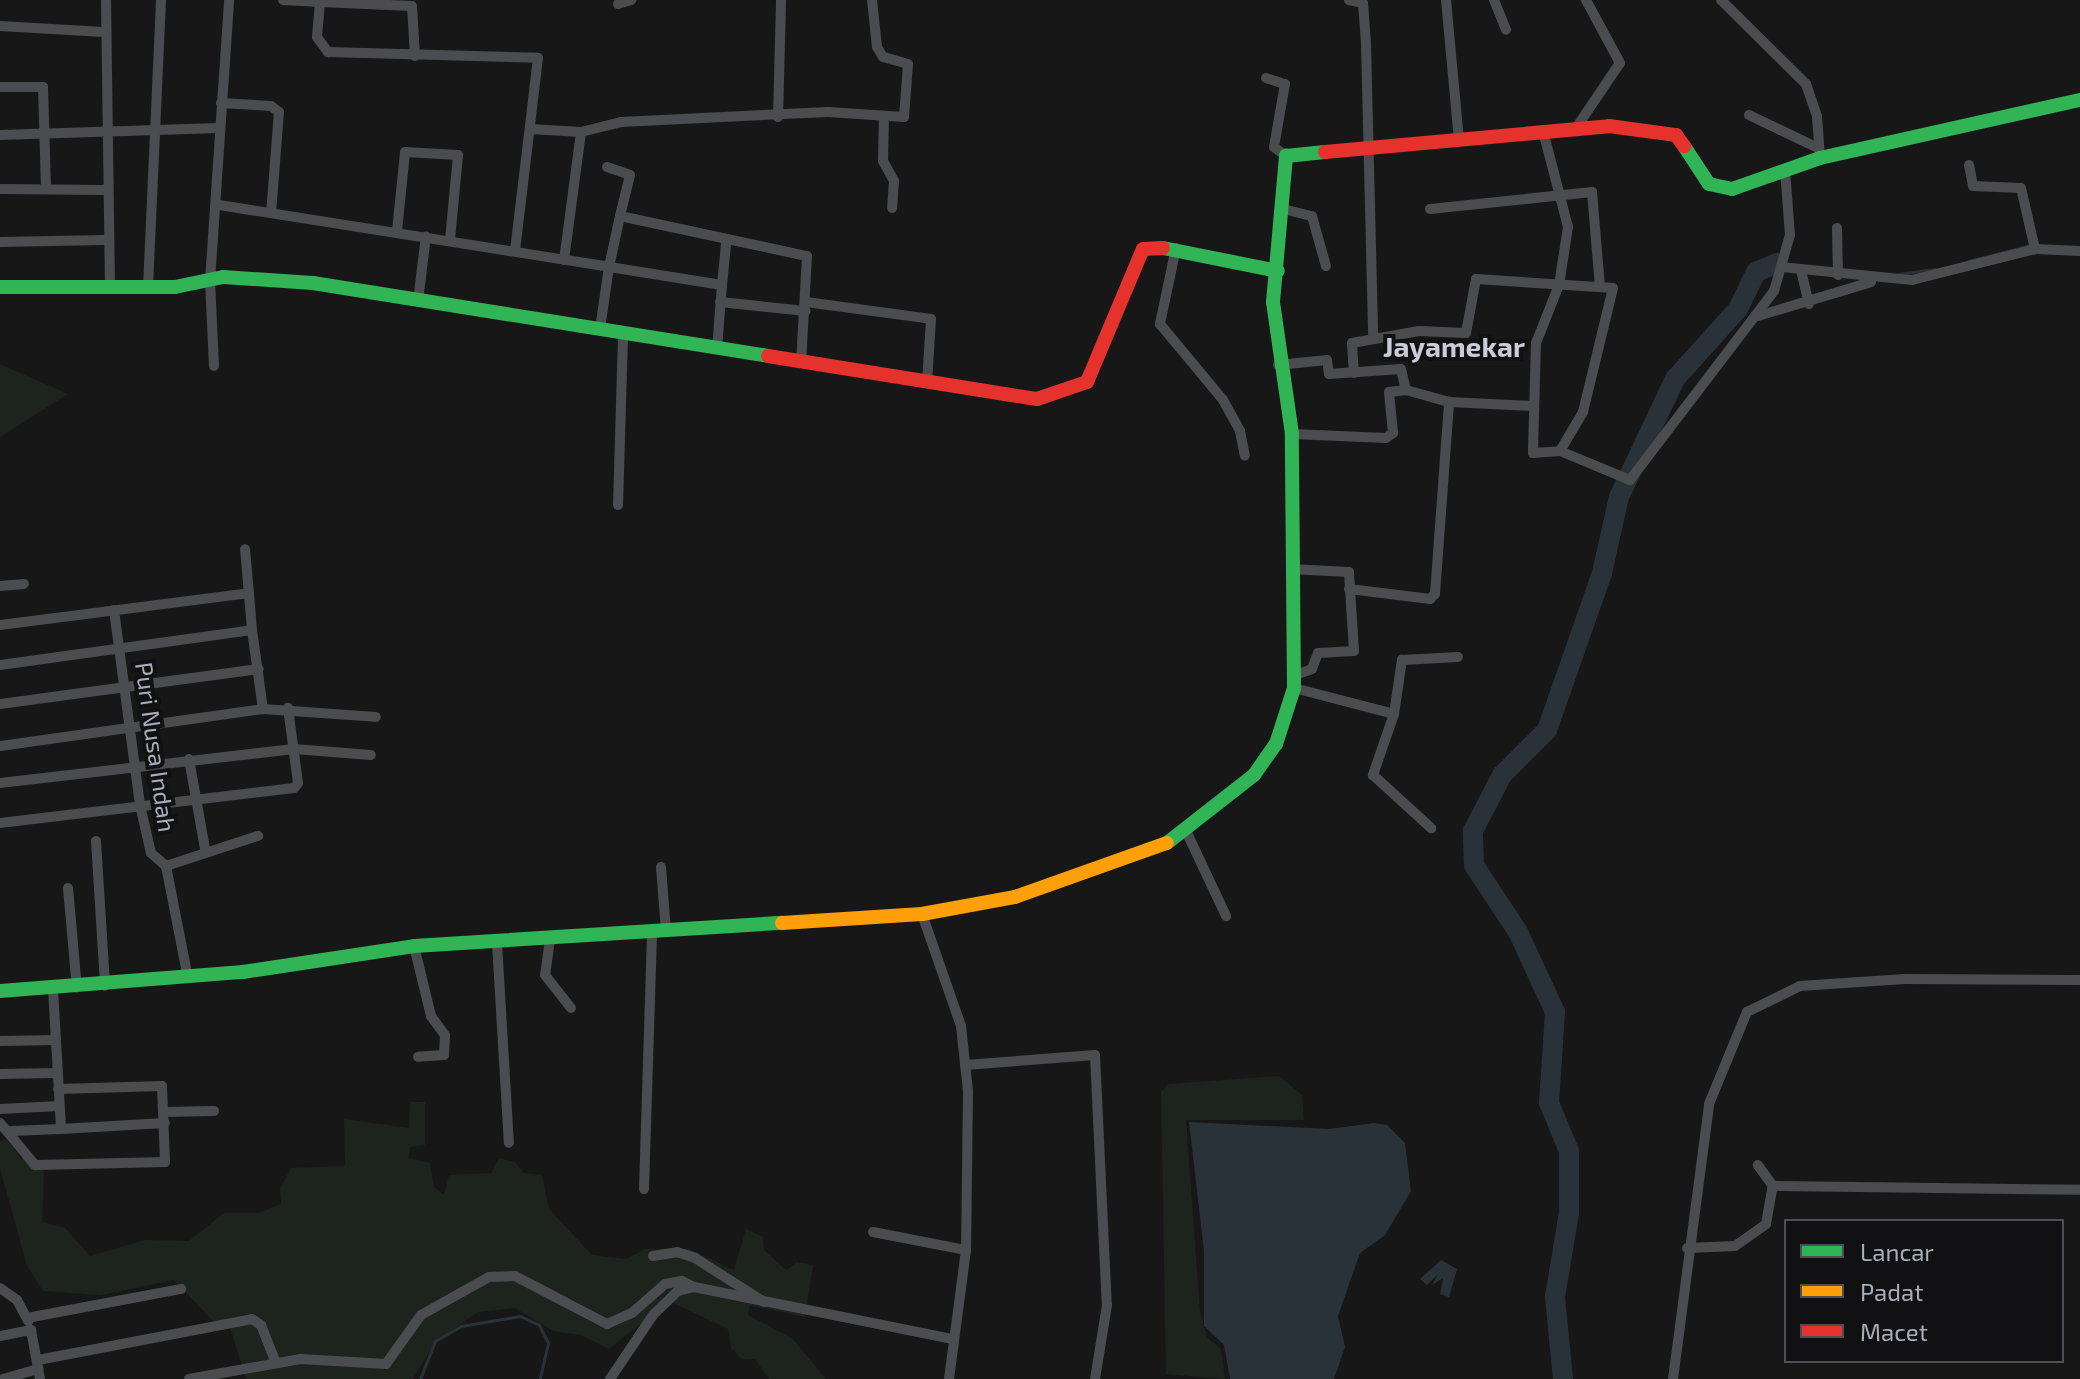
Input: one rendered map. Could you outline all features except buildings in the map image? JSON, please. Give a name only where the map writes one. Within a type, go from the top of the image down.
[{"type":"street","points":[[106,0],[103,132],[105,240],[110,289]]},
{"type":"street","points":[[148,287],[152,128],[161,0]]},
{"type":"street","points":[[214,366],[210,281],[219,205],[219,128],[229,0]]},
{"type":"street","points":[[283,0],[412,6],[415,56]]},
{"type":"street","points":[[618,4],[631,0]]},
{"type":"street","points":[[778,117],[781,0]]},
{"type":"street","points":[[530,129],[581,132],[621,122],[905,115],[908,64],[879,51],[872,0]]},
{"type":"street","points":[[1349,0],[1363,2],[1372,144],[1373,338]]},
{"type":"street","points":[[1446,0],[1459,141]]},
{"type":"street","points":[[1494,0],[1506,30]]},
{"type":"street","points":[[1576,128],[1620,63],[1586,0]]},
{"type":"street","points":[[1721,0],[1806,84],[1817,116],[1819,153]]},
{"type":"street","points":[[320,2],[317,37],[322,49],[415,56],[535,55],[540,66],[515,250]]},
{"type":"street","points":[[0,26],[104,32]]},
{"type":"street","points":[[1266,78],[1285,84],[1274,147],[1286,156],[1372,144],[1459,141],[1576,128],[1676,135],[1699,175],[1720,189],[1785,170],[1819,153],[2080,100]]},
{"type":"street","points":[[0,87],[43,87],[40,135],[46,188]]},
{"type":"street","points":[[221,103],[271,106],[279,112],[271,213]]},
{"type":"street","points":[[1749,115],[1819,153]]},
{"type":"street","points":[[884,116],[883,161],[894,181],[892,208]]},
{"type":"street","points":[[0,135],[219,128]]},
{"type":"street","points":[[1543,131],[1568,227],[1559,285],[1536,343],[1533,406],[1535,456],[1560,451],[1630,480],[1758,316],[1781,267],[1790,235],[1785,170]]},
{"type":"street","points":[[564,260],[581,132]]},
{"type":"street","points":[[397,231],[405,152],[458,155],[450,240]]},
{"type":"street","points":[[0,991],[188,978],[414,946],[550,940],[922,914],[1100,872],[1187,833],[1254,775],[1276,744],[1293,682],[1292,434],[1278,365],[1273,302],[1286,156]]},
{"type":"street","points":[[1969,165],[1973,186],[2021,188],[2035,249]]},
{"type":"street","points":[[600,329],[609,267],[630,175],[607,167]]},
{"type":"street","points":[[0,189],[105,190]]},
{"type":"street","points":[[1430,209],[1561,193],[1597,196],[1600,287]]},
{"type":"street","points":[[219,205],[722,285]]},
{"type":"street","points":[[1283,209],[1312,216],[1326,266]]},
{"type":"street","points":[[620,216],[685,227],[726,244],[807,256],[801,362]]},
{"type":"street","points":[[1837,228],[1838,275]]},
{"type":"street","points":[[418,301],[426,236]]},
{"type":"street","points":[[0,242],[105,240]]},
{"type":"street","points":[[717,349],[726,244]]},
{"type":"street","points":[[0,287],[110,289],[210,281],[313,283],[600,329],[623,336],[1037,399],[1084,385],[1137,254],[1151,247],[1176,248],[1278,271]]},
{"type":"street","points":[[1176,248],[1160,324],[1223,400],[1240,431],[1245,456]]},
{"type":"street","points":[[1758,316],[1809,304],[1875,281],[1945,274],[2035,249],[2080,251]]},
{"type":"street","points":[[1781,267],[1875,281]]},
{"type":"street","points":[[1801,270],[1809,304]]},
{"type":"street","points":[[1354,373],[1349,348],[1373,338],[1466,333],[1476,279],[1613,288],[1615,299],[1583,412],[1560,451]]},
{"type":"street","points":[[720,302],[806,306],[929,318],[927,383]]},
{"type":"street","points":[[618,505],[623,336]]},
{"type":"street","points":[[1278,365],[1327,360],[1329,374],[1401,369],[1406,390]]},
{"type":"street","points":[[1292,434],[1386,438],[1393,433],[1389,392],[1406,390],[1449,402],[1533,406]]},
{"type":"street","points":[[1349,589],[1430,599],[1435,594],[1449,402]]},
{"type":"street","points":[[245,549],[263,709]]},
{"type":"street","points":[[1291,569],[1349,572],[1354,651],[1318,653],[1312,669],[1293,682]]},
{"type":"street","points":[[0,586],[24,584]]},
{"type":"street","points":[[0,625],[249,593]]},
{"type":"street","name":"Puri Nusa Indah","points":[[114,610],[122,647],[140,805],[151,853],[166,866],[188,978]]},
{"type":"street","points":[[0,665],[252,630]]},
{"type":"street","points":[[1431,828],[1373,775],[1394,714],[1402,660],[1458,657]]},
{"type":"street","points":[[0,704],[259,669]]},
{"type":"street","points":[[1293,682],[1394,714]]},
{"type":"street","points":[[0,823],[192,796],[294,788],[294,749],[288,708]]},
{"type":"street","points":[[0,746],[263,709],[288,708],[376,717]]},
{"type":"street","points":[[0,783],[294,749],[371,755]]},
{"type":"street","points":[[189,759],[192,796],[205,849]]},
{"type":"street","points":[[1187,833],[1226,916]]},
{"type":"street","points":[[166,866],[205,849],[258,836]]},
{"type":"street","points":[[96,841],[105,986]]},
{"type":"street","points":[[644,1189],[661,867]]},
{"type":"street","points":[[68,888],[77,988]]},
{"type":"street","points":[[922,914],[957,1012],[965,1065],[966,1250],[949,1379]]},
{"type":"street","points":[[550,940],[545,975],[571,1008]]},
{"type":"street","points":[[497,943],[509,1143]]},
{"type":"street","points":[[414,946],[431,1016],[445,1035],[444,1055],[418,1057]]},
{"type":"street","points":[[1673,1379],[1687,1248],[1709,1104],[1750,1009],[1800,986],[1905,979],[2080,980]]},
{"type":"street","points":[[53,989],[61,1129]]},
{"type":"street","points":[[0,1041],[56,1040]]},
{"type":"street","points":[[965,1065],[1095,1055],[1107,1305],[1095,1379]]},
{"type":"street","points":[[0,1074],[57,1073]]},
{"type":"street","points":[[0,1123],[10,1131],[35,1165],[158,1163],[166,1160],[165,1118],[159,1084],[58,1089]]},
{"type":"street","points":[[0,1109],[59,1106]]},
{"type":"street","points":[[10,1131],[61,1129],[214,1111]]},
{"type":"street","points":[[1687,1248],[1746,1242],[1766,1224],[1773,1186],[1758,1165]]},
{"type":"street","points":[[1773,1186],[2080,1190]]},
{"type":"street","points":[[873,1232],[966,1250]]},
{"type":"street","points":[[653,1256],[677,1252],[695,1258],[768,1305]]},
{"type":"street","points":[[189,1379],[276,1363],[328,1358],[386,1364],[421,1315],[489,1277],[528,1281],[593,1322],[607,1324],[632,1313],[665,1284],[694,1287],[768,1305],[953,1339]]},
{"type":"street","points":[[610,1379],[653,1315],[678,1291],[694,1287]]},
{"type":"street","points":[[0,1288],[27,1318],[39,1369]]},
{"type":"street","points":[[27,1318],[181,1289]]},
{"type":"street","points":[[3,1379],[252,1319],[261,1325],[276,1363]]},
{"type":"street","points":[[0,1336],[31,1330]]},
{"type":"shaded area","points":[[0,364],[68,394],[0,437]]},
{"type":"shaded area","points":[[1279,1076],[1302,1095],[1304,1120],[1186,1120],[1200,1311],[1207,1337],[1221,1349],[1225,1379],[1166,1374],[1161,1092],[1168,1084]]},
{"type":"shaded area","points":[[410,1102],[425,1102],[425,1145],[410,1147],[408,1158],[430,1163],[434,1187],[444,1195],[449,1175],[491,1173],[499,1158],[515,1162],[524,1173],[542,1175],[549,1209],[592,1255],[626,1259],[645,1249],[689,1249],[734,1270],[746,1229],[763,1237],[764,1250],[786,1270],[797,1262],[813,1265],[805,1317],[750,1305],[748,1315],[793,1339],[826,1379],[769,1379],[755,1359],[742,1359],[731,1348],[728,1329],[669,1301],[609,1349],[581,1335],[553,1331],[515,1308],[478,1312],[436,1341],[413,1379],[246,1379],[229,1324],[215,1323],[174,1280],[101,1295],[43,1291],[27,1266],[0,1168],[0,1142],[6,1139],[21,1158],[38,1162],[44,1171],[42,1222],[65,1228],[90,1256],[145,1240],[189,1241],[224,1213],[258,1213],[281,1204],[280,1189],[291,1168],[345,1166],[344,1119],[409,1128]]},
{"type":"shaded area","points":[[1189,1122],[1329,1129],[1374,1123],[1387,1125],[1405,1143],[1411,1191],[1385,1235],[1360,1253],[1338,1316],[1345,1347],[1334,1379],[1230,1379],[1224,1345],[1204,1326],[1204,1251]]},
{"type":"shaded area","points":[[1441,1260],[1457,1269],[1449,1297],[1440,1294],[1443,1278],[1432,1285],[1438,1274],[1427,1285],[1420,1279]]},
{"type":"waterway","points":[[1969,261],[2031,245]]},
{"type":"waterway","points":[[1563,1379],[1555,1297],[1569,1212],[1569,1151],[1549,1103],[1555,1012],[1518,932],[1474,865],[1473,831],[1502,775],[1547,730],[1602,573],[1619,497],[1675,379],[1738,309],[1756,272],[1777,263]]},
{"type":"waterway","points":[[1899,274],[1935,269]]},
{"type":"waterway","points":[[420,1379],[435,1341],[461,1326],[520,1316],[539,1325],[548,1343],[540,1379]]},
{"type":"traffic: fast","points":[[1684,146],[1709,184],[1732,189],[1820,158],[2080,100]]},
{"type":"traffic: fast","points":[[1167,843],[1254,775],[1276,744],[1294,688],[1292,434],[1273,302],[1286,156],[1325,152]]},
{"type":"traffic: fast","points":[[1163,248],[1278,271]]},
{"type":"traffic: fast","points":[[0,287],[175,287],[223,277],[313,283],[768,356]]},
{"type":"traffic: fast","points":[[0,991],[243,972],[414,946],[782,923]]},
{"type":"traffic: slow","points":[[782,923],[922,914],[1015,897],[1167,843]]},
{"type":"traffic: jam","points":[[1325,152],[1609,126],[1676,135],[1684,146]]},
{"type":"traffic: jam","points":[[768,356],[1037,399],[1087,382],[1143,249],[1163,248]]},
{"type":"district","name":"Jayamekar","points":[[1454,346]]}]
